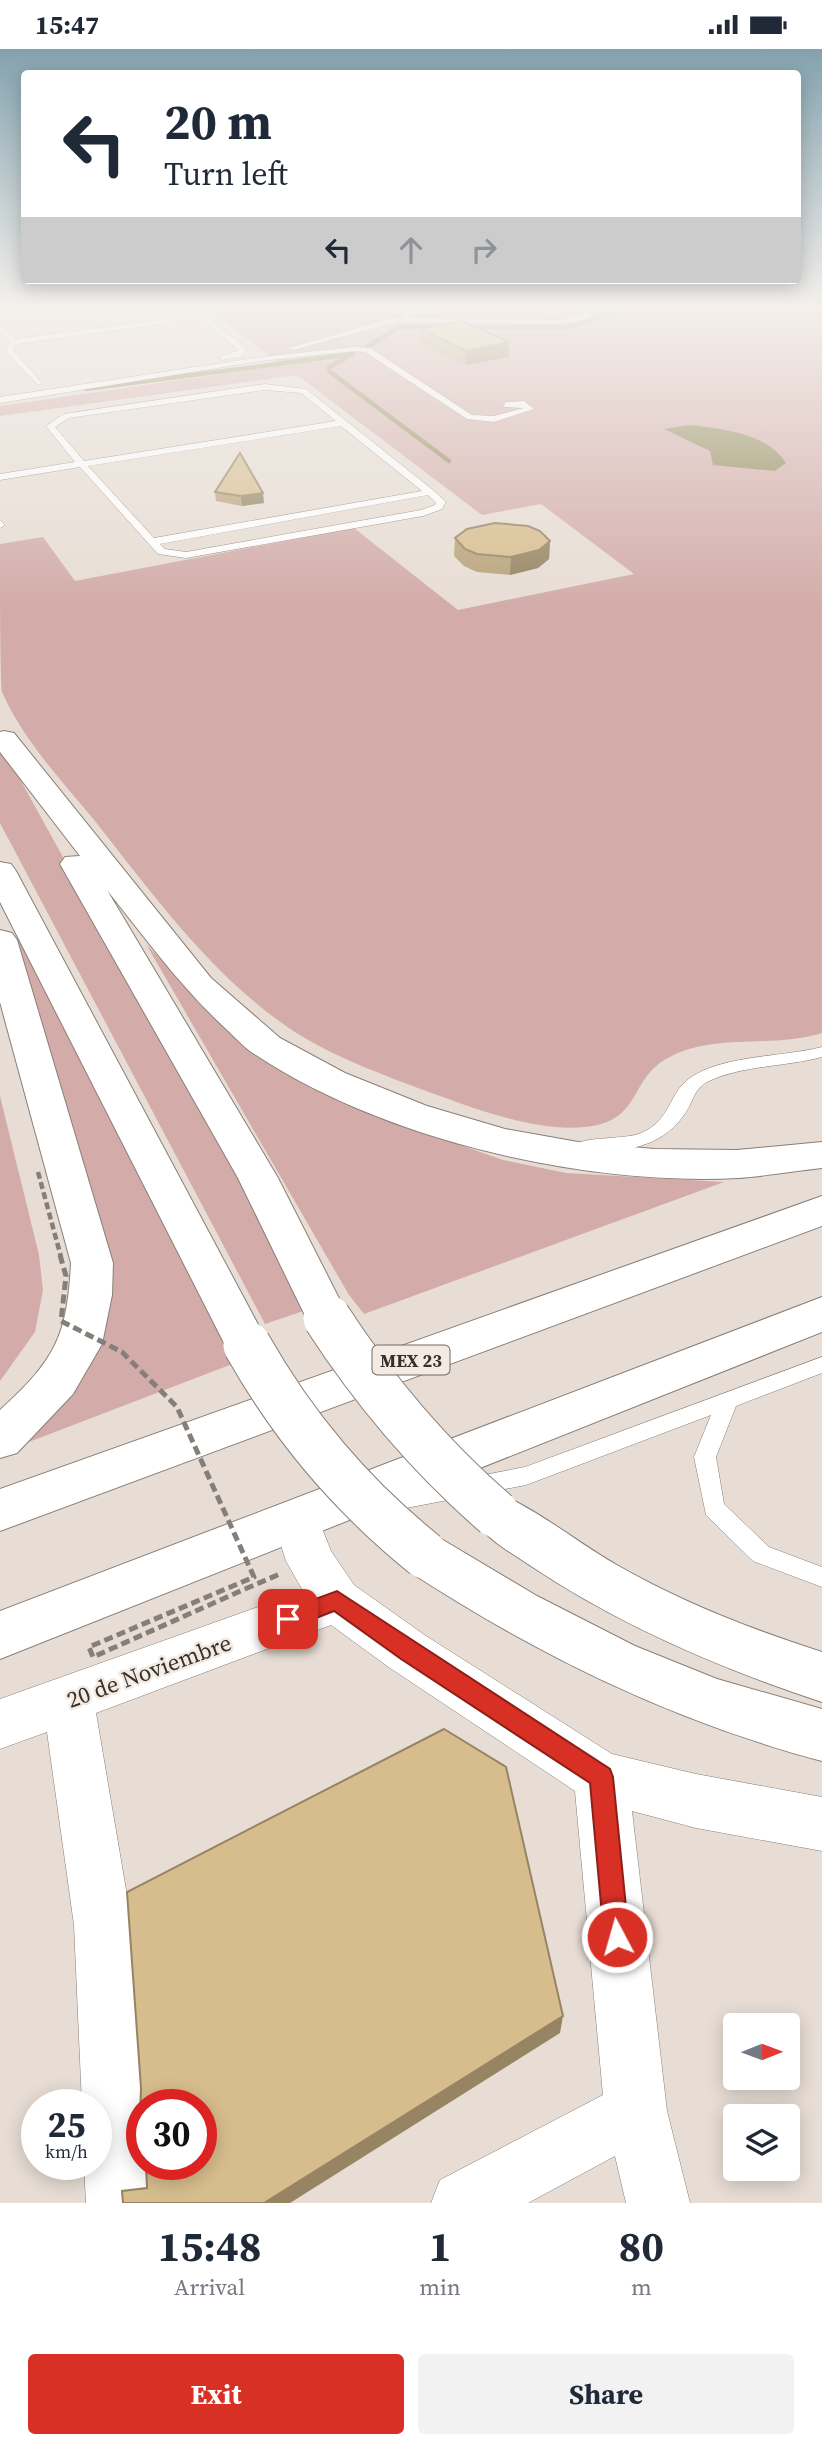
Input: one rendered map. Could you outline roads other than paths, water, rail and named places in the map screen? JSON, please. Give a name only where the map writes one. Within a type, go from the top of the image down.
[{"type":"highway","points":[[822,1155],[737,1164],[654,1163],[503,1142],[413,1115],[332,1082],[267,1046],[199,985],[4,739],[258,1178],[327,1318],[355,1363],[416,1441],[456,1481],[496,1514],[594,1581],[653,1612],[762,1658],[822,1677]]},
{"type":"highway","points":[[0,871],[247,1345],[297,1428],[380,1520],[425,1555],[535,1624],[606,1660],[729,1709],[822,1735]]},
{"type":"highway","points":[[0,940],[92,1263],[92,1302],[80,1349],[50,1392],[0,1439]]},
{"type":"highway","name":"MEX 23","points":[[0,1510],[822,1210]]},
{"type":"highway","points":[[0,1635],[822,1314]]},
{"type":"street","points":[[296,1520],[310,1562],[337,1601],[408,1652],[601,1777],[696,1801],[822,1824]]},
{"type":"street","name":"20 de Noviembre","points":[[0,1724],[337,1601]]},
{"type":"street","points":[[68,1701],[103,1925],[118,2203]]},
{"type":"street","points":[[601,1777],[636,2111],[658,2203]]},
{"type":"street","points":[[463,2203],[636,2111]]},
{"type":"lane","points":[[153,406],[59,419],[50,426],[162,552],[186,555],[423,513],[441,505],[430,492],[321,406]]},
{"type":"lane","points":[[452,406],[470,417],[494,419],[530,409],[526,406]]},
{"type":"lane","points":[[0,477],[342,423]]},
{"type":"lane","points":[[152,541],[430,492]]},
{"type":"lane","points":[[503,1142],[586,1146],[630,1143],[655,1137],[670,1123],[686,1091],[699,1079],[822,1052]]},
{"type":"lane","points":[[296,1520],[526,1476],[822,1365]]},
{"type":"lane","points":[[728,1399],[705,1457],[714,1508],[761,1554],[822,1577]]},
{"type":"waterway","points":[[375,406],[449,461]]}]
